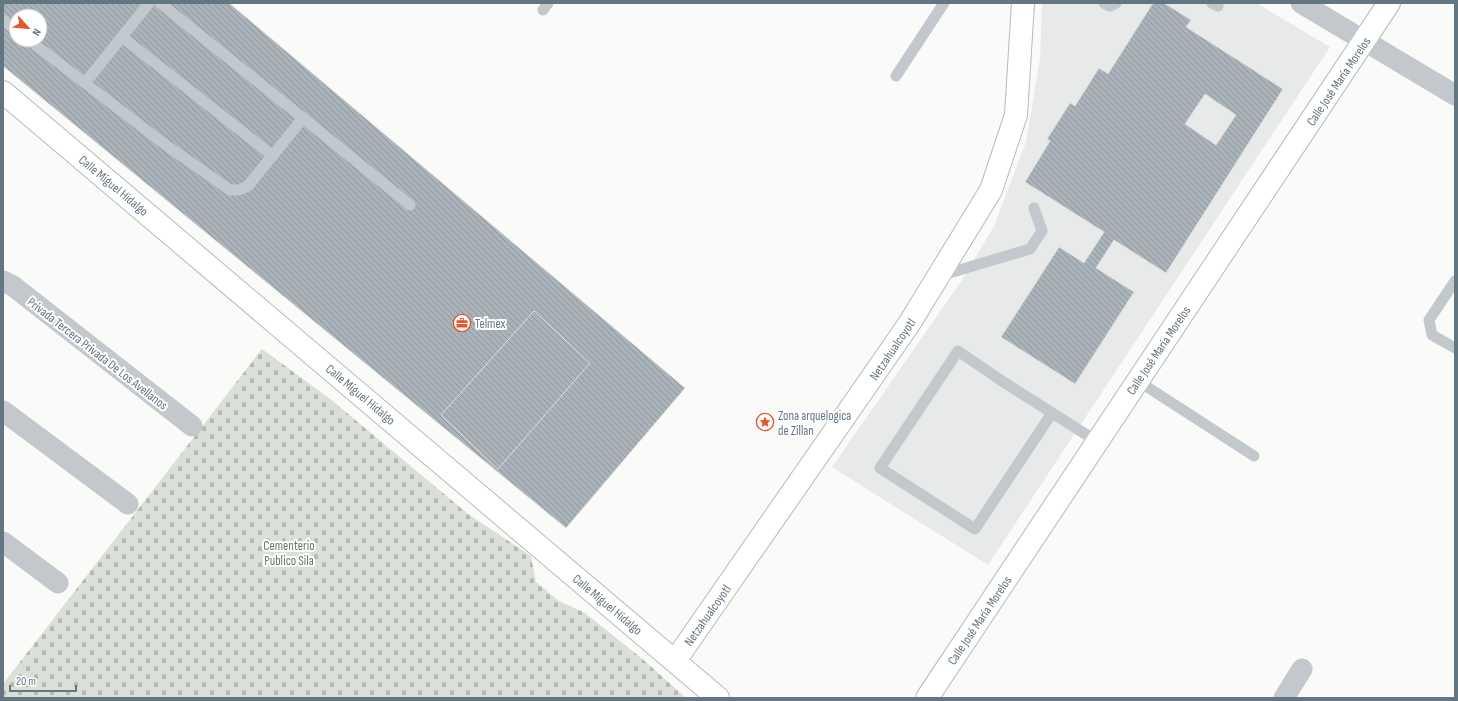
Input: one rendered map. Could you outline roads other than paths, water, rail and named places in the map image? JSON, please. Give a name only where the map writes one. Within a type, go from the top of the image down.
[{"type":"street","name":"Netzahualcoyotl","points":[[675,660],[905,330],[991,190],[1016,115],[1023,3]]},
{"type":"street","points":[[1301,3],[1455,95]]},
{"type":"street","name":"Calle José María Morelos","points":[[927,698],[1389,3]]},
{"type":"street","name":"Calle Míguel Hidalgo","points":[[3,92],[718,698]]},
{"type":"street","name":"Privada Tercera Privada De Los Avellanos","points":[[3,281],[13,286],[192,426]]},
{"type":"street","points":[[3,411],[128,504]]},
{"type":"street","points":[[3,542],[58,583]]},
{"type":"street","points":[[1284,698],[1302,669]]},
{"type":"lane","points":[[85,83],[149,3]]},
{"type":"lane","points":[[160,3],[410,204]]},
{"type":"lane","points":[[896,76],[944,3]]},
{"type":"lane","points":[[1104,3],[1110,6],[1116,3]]},
{"type":"lane","points":[[122,36],[273,156]]},
{"type":"lane","points":[[39,48],[163,143],[230,190],[239,190],[248,186],[303,118]]},
{"type":"lane","points":[[939,276],[1030,249],[1042,231],[1034,208]]},
{"type":"lane","points":[[1455,281],[1429,320],[1432,336],[1455,348]]},
{"type":"lane","points":[[1052,413],[975,529],[880,468],[958,351],[1098,442]]},
{"type":"lane","points":[[1138,381],[1254,456]]},
{"type":"place","name":"Telmex","points":[[462,323]]},
{"type":"place","name":"Zona arquelogica de Zillan","points":[[765,422]]},
{"type":"park label","name":"Cementerio Publico Sila","points":[[289,552]]}]
